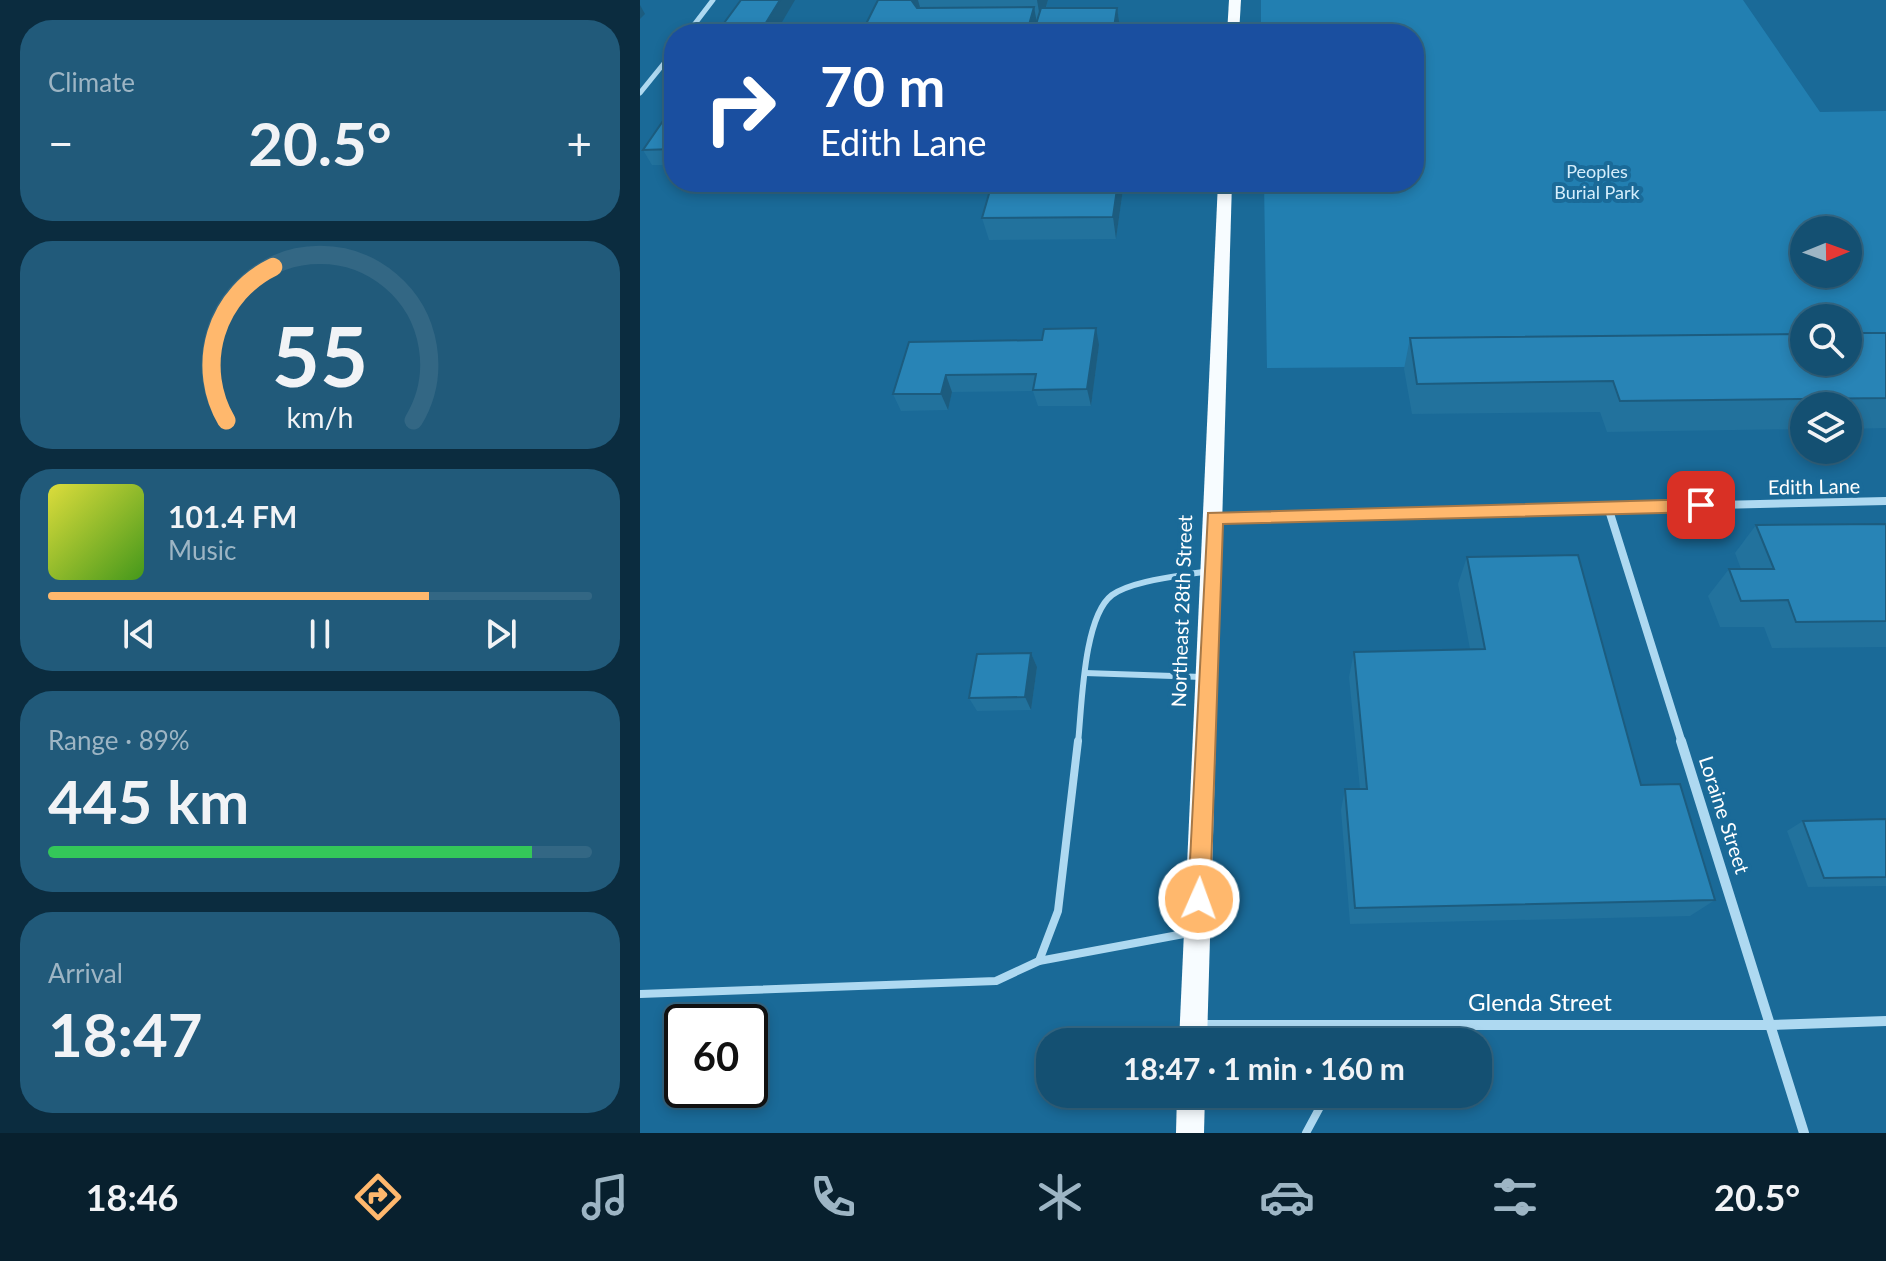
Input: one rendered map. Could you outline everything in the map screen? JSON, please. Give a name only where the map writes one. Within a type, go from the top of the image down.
[{"type":"main road","points":[[1233,24],[1235,0]]},
{"type":"main road","name":"Northeast 28th Street","points":[[1194,1028],[1225,192]]},
{"type":"main road","points":[[1190,1133],[1191,1108]]},
{"type":"street","points":[[695,24],[713,0]]},
{"type":"street","points":[[640,93],[664,63]]},
{"type":"street","name":"Edith Lane","points":[[1214,517],[1886,501]]},
{"type":"street","name":"Loraine Street","points":[[1608,507],[1804,1133]]},
{"type":"street","name":"Glenda Street","points":[[1271,1028],[1332,1024],[1771,1025],[1886,1021]]},
{"type":"lane","points":[[1039,961],[1058,911],[1091,628],[1111,596],[1132,587],[1212,570]]},
{"type":"lane","points":[[1085,673],[1208,677]]},
{"type":"lane","points":[[640,994],[996,981],[1039,961],[1198,931]]},
{"type":"lane","points":[[1306,1133],[1319,1108]]},
{"type":"green space","name":"Peoples Burial Park","points":[[1261,0],[1743,0],[1820,112],[1886,111],[1886,363],[1862,363],[1862,304],[1790,304],[1790,364],[1267,368],[1264,192],[1424,192],[1424,24],[1261,24]]},
{"type":"building","points":[[741,0],[780,0],[765,24],[723,24]]},
{"type":"building","points":[[878,0],[915,0],[912,1],[917,8],[1034,7],[1029,24],[866,24]]},
{"type":"building","points":[[1041,8],[1117,8],[1115,24],[1036,24]]},
{"type":"building","points":[[664,120],[664,149],[643,150]]},
{"type":"building","points":[[990,192],[1117,192],[1113,217],[982,218]]},
{"type":"building","points":[[1096,328],[1087,389],[1033,390],[1036,374],[946,375],[941,394],[893,394],[909,342],[1042,340],[1044,329]]},
{"type":"building","points":[[1862,333],[1886,333],[1886,398],[1862,398],[1862,392],[1790,392],[1790,399],[1620,401],[1613,381],[1417,384],[1410,338],[1790,334],[1790,376],[1862,376]]},
{"type":"building","points":[[1886,524],[1886,621],[1796,622],[1788,600],[1741,601],[1729,569],[1774,569],[1756,525]]},
{"type":"building","points":[[1578,555],[1641,785],[1680,784],[1715,900],[1355,908],[1345,789],[1367,789],[1354,652],[1485,649],[1467,557]]},
{"type":"building","points":[[1031,653],[1025,697],[969,698],[977,654]]},
{"type":"building","points":[[1886,819],[1886,877],[1824,878],[1803,821]]},
{"type":"route","points":[[1199,899],[1214,517],[1701,505]]}]
